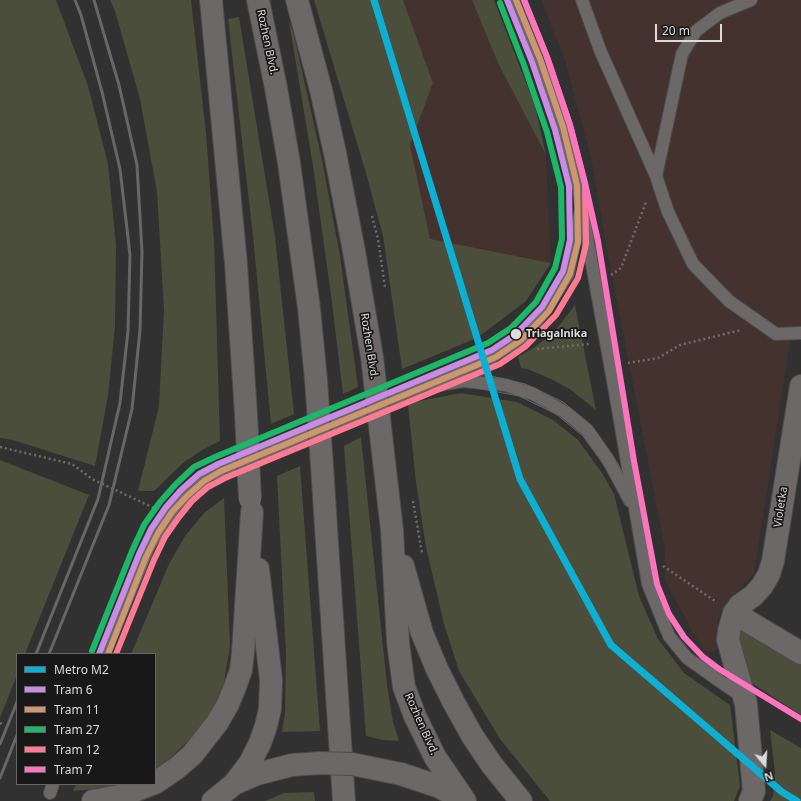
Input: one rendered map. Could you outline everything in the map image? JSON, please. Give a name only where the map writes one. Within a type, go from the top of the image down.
[{"type":"main road","points":[[211,0],[236,264],[251,506],[271,680],[270,709],[260,743],[250,763],[234,784],[213,801]]},
{"type":"main road","name":"Rozhen Blvd.","points":[[258,0],[276,88],[289,163],[309,308],[316,380],[344,801]]},
{"type":"main road","name":"Rozhen Blvd.","points":[[297,0],[321,90],[335,153],[354,251],[372,357],[392,530],[398,642],[404,687],[415,716],[435,757],[465,801]]},
{"type":"main road","points":[[156,782],[177,768],[192,755],[217,723],[227,706],[241,670],[251,506]]},
{"type":"main road","points":[[392,530],[422,633],[437,669],[473,737],[492,765],[521,801]]},
{"type":"main road","points":[[234,784],[257,774],[292,765],[320,763],[352,764],[401,774],[437,786],[453,794],[462,801]]},
{"type":"main road","points":[[93,801],[124,796],[150,785]]},
{"type":"street","name":"Violetka","points":[[734,613],[740,605],[753,596],[762,586],[769,574],[773,561],[793,480],[801,386]]},
{"type":"street","points":[[750,801],[754,791],[744,698],[728,640],[734,613],[801,653]]},
{"type":"lane","points":[[512,0],[560,116],[576,176],[648,584],[669,636],[687,658],[744,698]]},
{"type":"lane","points":[[582,0],[600,50],[656,176],[668,212],[693,264],[729,301],[776,334],[801,333]]},
{"type":"lane","points":[[656,176],[682,54],[696,31],[720,13],[751,0]]},
{"type":"lane","points":[[104,653],[149,546],[176,506],[208,476],[412,389],[492,357],[523,337],[544,312],[568,274],[575,244],[581,206]]},
{"type":"lane","points":[[412,389],[463,381],[505,385],[533,394],[565,412],[587,430],[607,458],[635,511]]},
{"type":"path","points":[[596,287],[621,268],[656,176]]},
{"type":"path","points":[[610,366],[658,358],[680,345],[742,330]]},
{"type":"path","points":[[535,349],[590,344]]},
{"type":"path","points":[[0,447],[72,464],[92,479],[152,506]]},
{"type":"path","points":[[412,496],[422,560]]},
{"type":"path","points":[[663,561],[664,567],[734,613]]},
{"type":"shaded area","points":[[403,0],[472,0],[498,63],[546,155],[551,263],[430,240],[410,145],[433,83]]},
{"type":"shaded area","points":[[541,0],[801,0],[801,326],[792,329],[754,574],[725,604],[718,620],[718,648],[711,653],[703,650],[665,581],[665,549],[609,261],[591,158],[565,60]]},
{"type":"green space","points":[[0,0],[56,0],[88,86],[108,164],[116,245],[115,326],[108,396],[95,466],[13,440],[0,438]]},
{"type":"green space","points":[[110,0],[191,0],[206,133],[214,241],[220,441],[202,450],[183,463],[154,491],[138,491],[159,406],[164,310],[157,192],[140,99],[115,11]]},
{"type":"green space","points":[[314,0],[403,0],[433,83],[410,145],[430,239],[551,263],[526,301],[477,338],[402,369],[383,236],[366,173]]},
{"type":"green space","points":[[472,0],[494,0],[535,106],[546,155],[498,63]]},
{"type":"green space","points":[[239,17],[275,237],[294,414],[271,424],[253,236],[228,19]]},
{"type":"green space","points":[[289,21],[293,31],[322,160],[340,256],[358,387],[343,394],[313,166]]},
{"type":"green space","points":[[575,305],[596,410],[571,390],[551,379],[530,370],[521,368],[518,357],[535,347],[554,332]]},
{"type":"green space","points":[[461,393],[517,402],[553,420],[578,440],[602,473],[614,494],[639,596],[658,639],[684,673],[730,705],[740,786],[734,801],[550,801],[500,739],[459,671],[444,624],[426,547],[416,482],[408,405],[414,402]]},
{"type":"green space","points":[[361,437],[387,685],[393,722],[399,741],[383,740],[366,736],[344,446]]},
{"type":"green space","points":[[0,460],[89,495],[25,653],[16,653],[16,678],[0,718]]},
{"type":"green space","points":[[300,466],[320,731],[282,732],[285,712],[286,655],[277,476]]},
{"type":"green space","points":[[224,498],[230,646],[224,682],[211,713],[194,735],[170,758],[156,768],[156,653],[131,653],[169,564],[185,536],[204,513]]},
{"type":"green space","points":[[741,623],[801,658],[801,715],[747,680],[735,633]]},
{"type":"green space","points":[[770,730],[801,748],[801,801],[770,801],[773,796],[775,772]]},
{"type":"green space","points":[[76,785],[114,785],[95,789],[73,791]]},
{"type":"green space","points":[[314,792],[315,801],[265,801],[284,793]]},
{"type":"tram line","name":"6","points":[[99,653],[139,554],[151,529],[166,507],[181,490],[199,474],[218,464],[492,350],[516,334],[542,307],[563,271],[570,240],[569,186],[555,130],[532,62],[507,0]]},
{"type":"tram line","name":"11","points":[[108,653],[146,557],[158,533],[172,512],[204,481],[221,471],[496,357],[521,340],[549,311],[570,274],[578,242],[577,185],[563,127],[540,59],[516,0]]},
{"type":"tram line","name":"12","points":[[116,653],[154,560],[165,537],[192,501],[208,487],[225,478],[500,364],[526,346],[556,315],[578,278],[586,244],[585,184],[570,125],[547,57],[524,0]]},
{"type":"tram line","name":"7","points":[[524,0],[547,57],[570,125],[585,183],[598,241],[634,461],[657,584],[669,614],[684,637],[703,657],[719,669],[801,719]]},
{"type":"tram line","name":"27","points":[[92,651],[144,525],[160,502],[194,467],[488,343],[511,328],[536,302],[555,268],[562,239],[561,187],[547,132],[524,65],[500,3]]},
{"type":"tram line","points":[[408,386],[464,375],[487,375],[525,384],[563,402],[592,426],[618,464],[641,516]]},
{"type":"tram line","points":[[412,396],[461,386],[471,387],[519,396],[556,414],[583,436],[607,469],[626,504]]},
{"type":"railway","points":[[36,653],[98,499],[120,403],[128,331],[130,255],[120,169],[102,92],[81,15],[75,0]]},
{"type":"railway","points":[[49,653],[109,505],[132,409],[140,330],[142,252],[137,165],[119,85],[94,0]]},
{"type":"railway","points":[[0,744],[16,704]]},
{"type":"railway","points":[[0,778],[16,738]]},
{"type":"metro line","name":"M2","points":[[374,0],[520,479],[611,645],[782,792],[797,801]]},
{"type":"place","name":"Triagalnika","points":[[516,334]]}]
